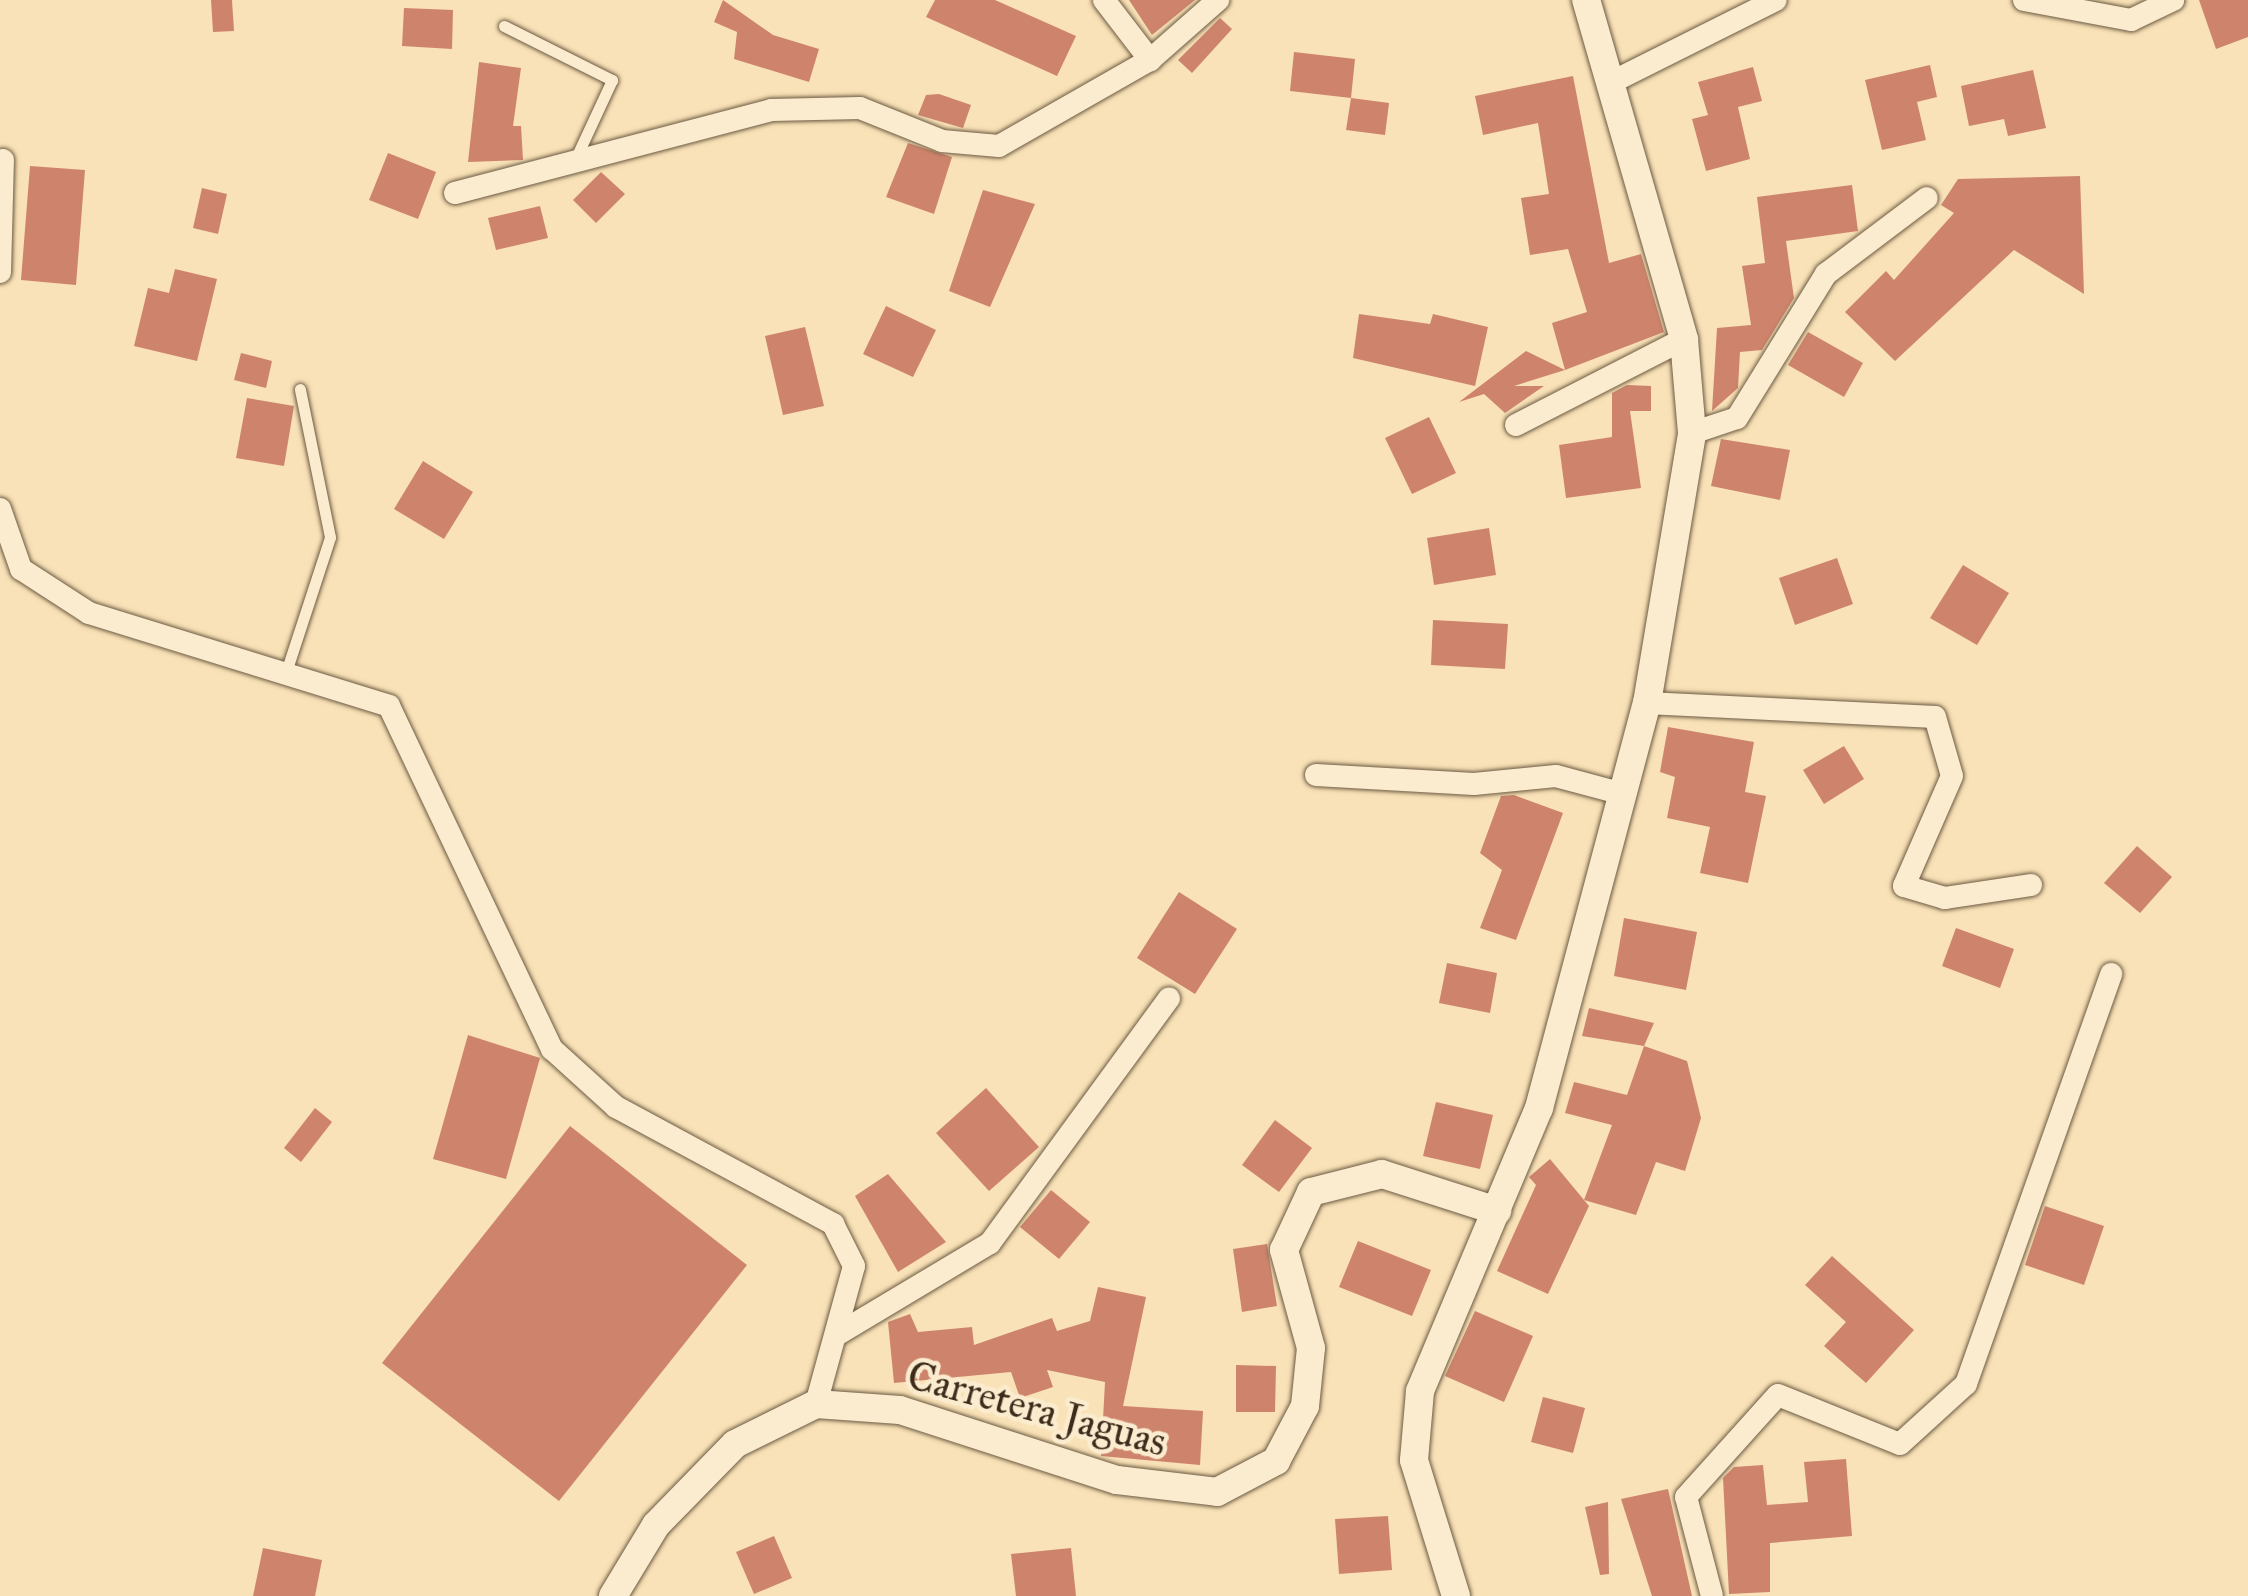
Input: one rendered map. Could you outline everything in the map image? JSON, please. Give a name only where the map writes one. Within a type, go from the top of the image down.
[{"type":"street","points":[[1104,0],[1150,60]]},
{"type":"street","points":[[455,193],[771,110],[860,108],[942,142],[1000,146],[1150,60],[1218,0]]},
{"type":"street","points":[[1456,1596],[1414,1460],[1420,1391],[1539,1108],[1647,703],[1692,432],[1684,339],[1586,0]]},
{"type":"street","points":[[1612,82],[1776,0]]},
{"type":"street","points":[[2024,0],[2131,20],[2174,0]]},
{"type":"street","points":[[0,272],[3,160]]},
{"type":"street","points":[[1692,432],[1736,418],[1826,274],[1927,198]]},
{"type":"street","points":[[1516,425],[1684,339]]},
{"type":"street","points":[[0,509],[21,568],[89,613],[389,706],[552,1049],[616,1107],[833,1224],[854,1266],[816,1404],[735,1444],[656,1524],[613,1596]]},
{"type":"street","points":[[1647,703],[1934,717],[1952,776],[1904,886],[1945,898],[2031,885]]},
{"type":"street","points":[[1316,776],[1474,784],[1556,776],[1624,794]]},
{"type":"street","points":[[1712,1596],[1686,1497],[1778,1394],[1900,1444],[1966,1384],[2112,974]]},
{"type":"street","points":[[838,1334],[990,1243],[1169,998]]},
{"type":"street","name":"Carretera Jaguas","points":[[816,1404],[900,1410],[1118,1480],[1217,1492],[1276,1461],[1305,1406],[1312,1348],[1284,1250],[1312,1192],[1382,1174],[1497,1211]]},
{"type":"lane","points":[[504,26],[612,80],[574,162]]},
{"type":"lane","points":[[284,674],[330,537],[300,388]]},
{"type":"building","points":[[211,0],[232,0],[234,31],[213,32]]},
{"type":"building","points":[[723,0],[773,35],[819,49],[809,82],[734,59],[737,32],[714,22]]},
{"type":"building","points":[[935,0],[995,0],[1076,36],[1057,76],[926,17]]},
{"type":"building","points":[[1129,0],[1195,0],[1152,35]]},
{"type":"building","points":[[2199,0],[2248,0],[2248,37],[2216,49]]},
{"type":"building","points":[[404,8],[453,10],[452,49],[402,46]]},
{"type":"building","points":[[1220,18],[1232,29],[1192,73],[1178,60]]},
{"type":"building","points":[[1294,52],[1355,59],[1351,98],[1290,91]]},
{"type":"building","points":[[479,62],[521,68],[513,126],[521,126],[523,160],[468,162]]},
{"type":"building","points":[[1930,65],[1937,97],[1917,102],[1926,140],[1882,150],[1865,80]]},
{"type":"building","points":[[1753,67],[1762,101],[1738,107],[1750,159],[1706,171],[1692,119],[1708,115],[1698,82]]},
{"type":"building","points":[[2033,70],[2046,128],[2008,136],[2004,119],[1969,126],[1961,86]]},
{"type":"building","points":[[1573,76],[1609,263],[1641,254],[1664,332],[1565,370],[1552,323],[1587,312],[1568,249],[1530,255],[1521,198],[1549,194],[1538,123],[1483,135],[1475,96]]},
{"type":"building","points":[[939,94],[971,105],[963,128],[918,115],[926,95]]},
{"type":"building","points":[[1351,98],[1389,103],[1385,135],[1346,130]]},
{"type":"building","points":[[908,143],[952,157],[934,214],[886,197]]},
{"type":"building","points":[[388,153],[436,172],[418,219],[369,200]]},
{"type":"building","points":[[30,166],[85,170],[76,285],[21,280]]},
{"type":"building","points":[[601,172],[625,194],[596,223],[573,200]]},
{"type":"building","points":[[2080,176],[2084,294],[2014,250],[1895,361],[1845,312],[1886,271],[1894,280],[1954,213],[1941,205],[1958,179]]},
{"type":"building","points":[[1852,185],[1858,231],[1786,241],[1794,298],[1762,350],[1740,352],[1738,388],[1712,411],[1717,328],[1751,325],[1742,266],[1765,263],[1757,197]]},
{"type":"building","points":[[202,188],[227,194],[218,234],[193,228]]},
{"type":"building","points":[[983,190],[1035,204],[990,307],[949,291]]},
{"type":"building","points":[[540,206],[548,238],[496,250],[488,218]]},
{"type":"building","points":[[175,269],[217,279],[197,361],[134,346],[148,288],[169,293]]},
{"type":"building","points":[[886,306],[936,330],[913,377],[863,354]]},
{"type":"building","points":[[1359,314],[1430,324],[1433,314],[1488,327],[1475,386],[1353,358]]},
{"type":"building","points":[[805,327],[824,406],[783,415],[765,336]]},
{"type":"building","points":[[1808,332],[1863,363],[1844,397],[1788,365]]},
{"type":"building","points":[[1526,351],[1565,370],[1514,386],[1544,386],[1505,413],[1484,394],[1459,402]]},
{"type":"building","points":[[241,353],[272,361],[266,388],[234,380]]},
{"type":"building","points":[[1627,385],[1651,386],[1651,411],[1630,411],[1641,488],[1566,498],[1559,445],[1612,437],[1612,393]]},
{"type":"building","points":[[247,398],[294,406],[284,466],[236,458]]},
{"type":"building","points":[[1429,417],[1456,473],[1412,494],[1385,438]]},
{"type":"building","points":[[1721,439],[1790,450],[1780,500],[1711,486]]},
{"type":"building","points":[[423,461],[473,492],[444,539],[394,509]]},
{"type":"building","points":[[1489,528],[1496,575],[1434,585],[1427,538]]},
{"type":"building","points":[[1837,558],[1853,604],[1795,625],[1779,578]]},
{"type":"building","points":[[1963,565],[2009,593],[1977,645],[1930,618]]},
{"type":"building","points":[[1433,620],[1508,624],[1505,669],[1431,665]]},
{"type":"building","points":[[1668,727],[1754,742],[1745,792],[1766,796],[1748,883],[1700,873],[1710,827],[1667,818],[1675,777],[1660,772]]},
{"type":"building","points":[[1844,746],[1864,779],[1824,804],[1803,770]]},
{"type":"building","points":[[1514,795],[1563,813],[1516,940],[1480,928],[1502,870],[1480,853],[1501,796]]},
{"type":"building","points":[[2137,846],[2172,877],[2140,913],[2104,883]]},
{"type":"building","points":[[1179,892],[1237,929],[1195,994],[1137,958]]},
{"type":"building","points":[[1624,918],[1697,932],[1686,990],[1614,976]]},
{"type":"building","points":[[1956,928],[2014,949],[2000,988],[1942,966]]},
{"type":"building","points":[[1447,963],[1497,973],[1490,1013],[1439,1003]]},
{"type":"building","points":[[1589,1008],[1654,1023],[1644,1046],[1582,1036]]},
{"type":"building","points":[[468,1035],[540,1058],[506,1179],[433,1159]]},
{"type":"building","points":[[1644,1046],[1687,1061],[1701,1118],[1685,1171],[1656,1162],[1636,1215],[1584,1200],[1612,1125],[1565,1113],[1574,1082],[1627,1095]]},
{"type":"building","points":[[986,1088],[1039,1147],[989,1191],[936,1133]]},
{"type":"building","points":[[1436,1102],[1493,1115],[1480,1169],[1423,1156]]},
{"type":"building","points":[[315,1108],[332,1122],[301,1162],[284,1148]]},
{"type":"building","points":[[1275,1120],[1312,1148],[1279,1192],[1242,1165]]},
{"type":"building","points":[[570,1126],[747,1265],[559,1501],[382,1363]]},
{"type":"building","points":[[1550,1159],[1589,1206],[1548,1294],[1497,1271],[1536,1185],[1529,1177]]},
{"type":"building","points":[[888,1174],[946,1242],[898,1272],[855,1196]]},
{"type":"building","points":[[1051,1190],[1090,1222],[1059,1259],[1020,1227]]},
{"type":"building","points":[[2045,1206],[2104,1226],[2084,1285],[2025,1265]]},
{"type":"building","points":[[1358,1241],[1431,1270],[1412,1316],[1339,1287]]},
{"type":"building","points":[[1267,1244],[1277,1306],[1242,1312],[1233,1249]]},
{"type":"building","points":[[1832,1256],[1914,1330],[1866,1383],[1824,1346],[1846,1322],[1805,1285]]},
{"type":"building","points":[[1098,1287],[1146,1297],[1123,1406],[1203,1411],[1200,1465],[1101,1456],[1105,1382],[1047,1370],[1053,1387],[1020,1398],[1011,1372],[894,1383],[888,1322],[910,1314],[918,1332],[972,1327],[974,1345],[1052,1318],[1057,1331],[1090,1321]]},
{"type":"building","points":[[1475,1311],[1533,1336],[1504,1402],[1445,1376]]},
{"type":"building","points":[[1236,1365],[1276,1366],[1275,1412],[1236,1412]]},
{"type":"building","points":[[1543,1397],[1585,1408],[1573,1453],[1531,1442]]},
{"type":"building","points":[[1846,1459],[1852,1536],[1770,1543],[1770,1592],[1729,1594],[1723,1478],[1734,1467],[1763,1465],[1767,1505],[1808,1502],[1804,1462]]},
{"type":"building","points":[[1668,1489],[1692,1596],[1652,1596],[1621,1499]]},
{"type":"building","points":[[1608,1502],[1609,1574],[1600,1575],[1585,1507]]},
{"type":"building","points":[[1388,1516],[1392,1570],[1339,1574],[1335,1519]]},
{"type":"building","points":[[774,1536],[792,1578],[754,1594],[736,1552]]},
{"type":"building","points":[[263,1548],[322,1560],[315,1596],[253,1596]]},
{"type":"building","points":[[1071,1548],[1076,1596],[1016,1596],[1011,1554]]}]
